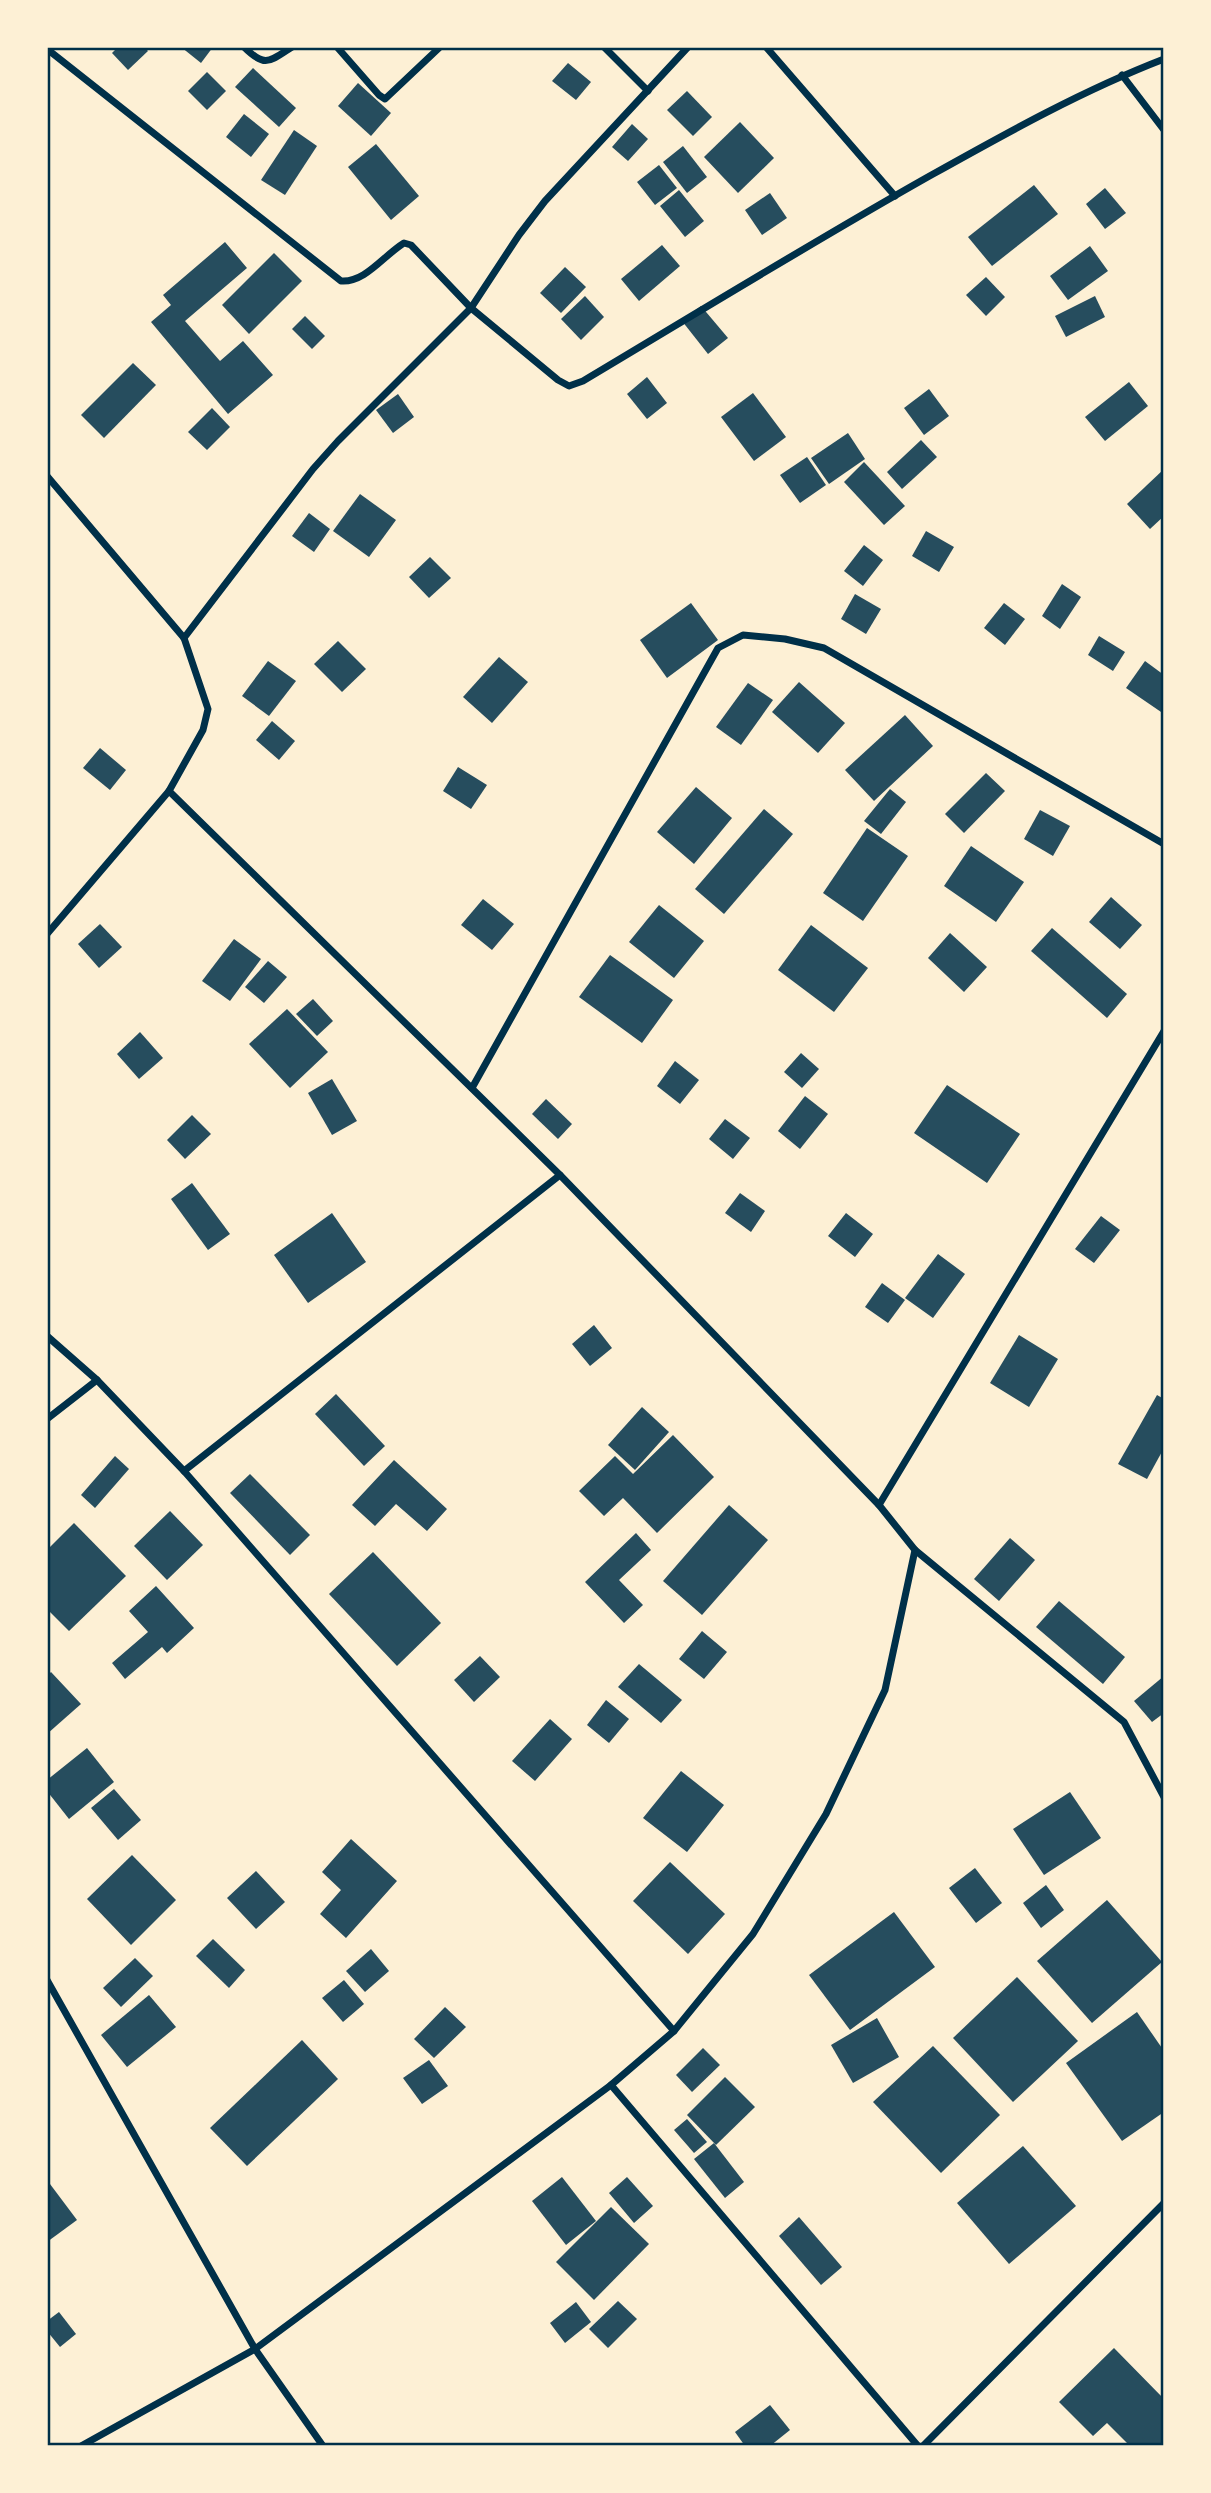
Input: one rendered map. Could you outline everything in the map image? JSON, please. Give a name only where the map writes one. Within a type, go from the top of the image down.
[{"type":"street","points":[[244,47],[259,61],[268,62],[292,47]]},
{"type":"street","points":[[337,47],[385,99],[440,47]]},
{"type":"street","points":[[604,47],[648,91]]},
{"type":"street","points":[[184,638],[313,469],[471,308],[545,201],[688,47]]},
{"type":"street","points":[[766,47],[895,196]]},
{"type":"street","points":[[47,49],[341,281],[351,282],[360,278],[396,248],[404,243],[411,245],[471,308],[558,380],[569,386],[583,381],[990,142],[1122,75],[1164,59]]},
{"type":"street","points":[[1122,75],[1164,130]]},
{"type":"street","points":[[47,476],[184,638],[208,709],[203,730],[169,791],[47,934]]},
{"type":"street","points":[[472,1088],[718,648],[743,635],[785,639],[824,648],[1164,844]]},
{"type":"street","points":[[169,791],[560,1175],[879,1505],[915,1550],[1124,1722],[1164,1797]]},
{"type":"street","points":[[879,1505],[1164,1031]]},
{"type":"street","points":[[184,1471],[560,1175]]},
{"type":"street","points":[[47,1336],[96,1380],[184,1471],[674,2031]]},
{"type":"street","points":[[47,1419],[96,1380]]},
{"type":"street","points":[[81,2446],[255,2349],[611,2085],[674,2031],[753,1934],[826,1814],[885,1690],[915,1550]]},
{"type":"street","points":[[47,1980],[255,2349],[323,2446]]},
{"type":"street","points":[[611,2085],[921,2446],[1164,2203]]},
{"type":"building","points":[[118,47],[144,47],[148,51],[128,70],[112,53]]},
{"type":"building","points":[[181,47],[213,47],[201,63]]},
{"type":"building","points":[[568,63],[591,82],[576,100],[552,81]]},
{"type":"building","points":[[253,68],[296,108],[279,127],[235,87]]},
{"type":"building","points":[[207,72],[226,91],[207,110],[188,91]]},
{"type":"building","points":[[358,83],[391,113],[371,136],[338,106]]},
{"type":"building","points":[[687,91],[712,117],[693,136],[667,110]]},
{"type":"building","points":[[244,114],[269,134],[251,157],[226,137]]},
{"type":"building","points":[[740,122],[774,158],[738,193],[704,157]]},
{"type":"building","points":[[632,124],[648,139],[628,161],[612,147]]},
{"type":"building","points":[[294,130],[317,146],[285,195],[261,180]]},
{"type":"building","points":[[376,144],[419,196],[391,220],[348,167]]},
{"type":"building","points":[[683,146],[707,177],[687,193],[663,162]]},
{"type":"building","points":[[659,165],[677,188],[655,205],[637,182]]},
{"type":"building","points":[[1034,185],[1058,214],[992,266],[968,237]]},
{"type":"building","points":[[1105,188],[1126,213],[1105,229],[1086,204]]},
{"type":"building","points":[[679,190],[704,221],[685,237],[660,206]]},
{"type":"building","points":[[770,193],[787,218],[762,235],[745,210]]},
{"type":"building","points":[[225,242],[247,268],[185,321],[220,361],[243,341],[273,375],[228,414],[151,322],[171,305],[163,295]]},
{"type":"building","points":[[662,245],[680,266],[639,301],[621,279]]},
{"type":"building","points":[[1090,246],[1108,271],[1068,300],[1050,276]]},
{"type":"building","points":[[274,253],[302,281],[249,334],[222,305]]},
{"type":"building","points":[[565,267],[586,287],[561,313],[540,293]]},
{"type":"building","points":[[986,277],[1005,297],[986,316],[966,295]]},
{"type":"building","points":[[585,296],[604,317],[581,340],[561,319]]},
{"type":"building","points":[[1095,296],[1105,317],[1066,337],[1055,316]]},
{"type":"building","points":[[701,306],[728,338],[708,354],[682,321]]},
{"type":"building","points":[[305,316],[325,336],[312,349],[292,329]]},
{"type":"building","points":[[133,363],[156,385],[104,438],[81,415]]},
{"type":"building","points":[[647,377],[667,403],[647,419],[627,394]]},
{"type":"building","points":[[1129,382],[1148,406],[1105,441],[1085,417]]},
{"type":"building","points":[[929,389],[949,416],[924,435],[904,408]]},
{"type":"building","points":[[753,393],[786,437],[754,461],[721,417]]},
{"type":"building","points":[[398,394],[414,417],[393,433],[376,410]]},
{"type":"building","points":[[212,408],[230,427],[207,450],[188,432]]},
{"type":"building","points":[[848,433],[865,459],[829,484],[811,458]]},
{"type":"building","points":[[921,440],[937,457],[902,489],[887,472]]},
{"type":"building","points":[[807,457],[826,485],[800,503],[780,475]]},
{"type":"building","points":[[864,462],[905,506],[884,525],[844,482]]},
{"type":"building","points":[[1164,469],[1164,516],[1150,529],[1127,504]]},
{"type":"building","points":[[360,494],[396,520],[369,557],[333,531]]},
{"type":"building","points":[[309,513],[330,529],[314,552],[292,536]]},
{"type":"building","points":[[926,531],[954,547],[939,572],[912,556]]},
{"type":"building","points":[[864,545],[883,560],[863,586],[844,571]]},
{"type":"building","points":[[430,557],[451,578],[429,598],[409,577]]},
{"type":"building","points":[[1062,584],[1081,597],[1060,629],[1042,616]]},
{"type":"building","points":[[855,594],[881,609],[866,634],[841,619]]},
{"type":"building","points":[[691,603],[718,640],[667,678],[640,640]]},
{"type":"building","points":[[1004,603],[1025,619],[1005,645],[984,628]]},
{"type":"building","points":[[1099,636],[1125,652],[1113,671],[1088,655]]},
{"type":"building","points":[[338,641],[366,669],[342,692],[314,664]]},
{"type":"building","points":[[499,657],[528,682],[492,723],[463,697]]},
{"type":"building","points":[[268,661],[296,681],[269,716],[242,696]]},
{"type":"building","points":[[1145,661],[1164,675],[1164,714],[1126,688]]},
{"type":"building","points":[[799,682],[845,723],[818,753],[772,712]]},
{"type":"building","points":[[748,683],[773,700],[741,745],[716,727]]},
{"type":"building","points":[[905,715],[933,746],[874,801],[845,770]]},
{"type":"building","points":[[272,721],[295,741],[279,760],[256,740]]},
{"type":"building","points":[[100,748],[126,770],[110,790],[83,768]]},
{"type":"building","points":[[458,767],[487,785],[471,809],[443,791]]},
{"type":"building","points":[[986,773],[1005,791],[964,833],[945,814]]},
{"type":"building","points":[[696,787],[732,818],[694,864],[657,832]]},
{"type":"building","points":[[890,789],[906,802],[881,834],[864,821]]},
{"type":"building","points":[[764,809],[793,834],[724,914],[695,889]]},
{"type":"building","points":[[1040,810],[1070,826],[1053,856],[1024,839]]},
{"type":"building","points":[[867,828],[908,856],[863,921],[823,893]]},
{"type":"building","points":[[971,846],[1024,882],[996,922],[944,886]]},
{"type":"building","points":[[1111,897],[1142,925],[1120,949],[1089,922]]},
{"type":"building","points":[[483,899],[514,924],[492,950],[461,925]]},
{"type":"building","points":[[659,905],[704,941],[674,978],[629,942]]},
{"type":"building","points":[[100,924],[122,947],[99,968],[78,944]]},
{"type":"building","points":[[811,925],[868,968],[834,1012],[778,970]]},
{"type":"building","points":[[1052,928],[1127,994],[1107,1018],[1031,951]]},
{"type":"building","points":[[950,933],[987,967],[964,992],[928,958]]},
{"type":"building","points":[[234,939],[261,959],[230,1001],[202,981]]},
{"type":"building","points":[[610,955],[673,1000],[642,1043],[579,997]]},
{"type":"building","points":[[268,961],[287,977],[264,1003],[245,987]]},
{"type":"building","points":[[313,999],[333,1021],[317,1036],[296,1014]]},
{"type":"building","points":[[287,1009],[328,1052],[290,1088],[249,1044]]},
{"type":"building","points":[[140,1032],[163,1058],[139,1079],[117,1054]]},
{"type":"building","points":[[801,1053],[819,1069],[802,1088],[784,1072]]},
{"type":"building","points":[[675,1061],[699,1080],[680,1104],[657,1086]]},
{"type":"building","points":[[332,1079],[357,1121],[332,1135],[308,1093]]},
{"type":"building","points":[[947,1085],[1020,1134],[987,1183],[914,1133]]},
{"type":"building","points":[[805,1096],[828,1114],[800,1149],[778,1131]]},
{"type":"building","points":[[546,1099],[572,1124],[558,1139],[532,1114]]},
{"type":"building","points":[[192,1115],[211,1134],[185,1159],[167,1140]]},
{"type":"building","points":[[725,1119],[750,1138],[733,1159],[709,1139]]},
{"type":"building","points":[[192,1183],[230,1234],[208,1250],[171,1199]]},
{"type":"building","points":[[740,1193],[765,1211],[751,1232],[725,1213]]},
{"type":"building","points":[[332,1213],[366,1262],[308,1303],[274,1255]]},
{"type":"building","points":[[846,1213],[873,1234],[855,1257],[828,1236]]},
{"type":"building","points":[[1101,1216],[1120,1230],[1094,1263],[1075,1249]]},
{"type":"building","points":[[938,1254],[965,1274],[933,1318],[905,1298]]},
{"type":"building","points":[[882,1283],[905,1300],[888,1323],[865,1307]]},
{"type":"building","points":[[594,1325],[612,1348],[590,1366],[572,1344]]},
{"type":"building","points":[[1019,1335],[1058,1359],[1029,1407],[990,1383]]},
{"type":"building","points":[[336,1394],[385,1446],[364,1466],[315,1414]]},
{"type":"building","points":[[1157,1395],[1164,1399],[1164,1448],[1147,1479],[1118,1464]]},
{"type":"building","points":[[642,1407],[669,1432],[635,1470],[608,1445]]},
{"type":"building","points":[[673,1435],[714,1477],[657,1533],[623,1498],[604,1516],[579,1491],[615,1456],[633,1474]]},
{"type":"building","points":[[115,1456],[129,1469],[95,1508],[81,1495]]},
{"type":"building","points":[[394,1460],[447,1509],[427,1531],[396,1504],[375,1526],[352,1505]]},
{"type":"building","points":[[250,1474],[310,1535],[290,1555],[230,1493]]},
{"type":"building","points":[[729,1505],[768,1540],[702,1615],[663,1581]]},
{"type":"building","points":[[170,1511],[203,1545],[167,1580],[134,1546]]},
{"type":"building","points":[[74,1523],[126,1576],[69,1631],[47,1609],[47,1550]]},
{"type":"building","points":[[636,1533],[651,1550],[619,1580],[643,1605],[624,1623],[585,1582]]},
{"type":"building","points":[[1010,1538],[1035,1560],[999,1601],[974,1579]]},
{"type":"building","points":[[373,1552],[441,1623],[397,1666],[329,1594]]},
{"type":"building","points":[[156,1586],[194,1628],[167,1653],[162,1647],[125,1679],[112,1663],[148,1632],[129,1611]]},
{"type":"building","points":[[1059,1601],[1125,1657],[1103,1684],[1036,1627]]},
{"type":"building","points":[[702,1631],[727,1652],[704,1679],[679,1659]]},
{"type":"building","points":[[480,1656],[500,1677],[474,1702],[454,1680]]},
{"type":"building","points":[[639,1664],[682,1700],[661,1723],[618,1687]]},
{"type":"building","points":[[51,1672],[81,1704],[47,1734],[47,1676]]},
{"type":"building","points":[[1164,1676],[1164,1713],[1152,1722],[1134,1701]]},
{"type":"building","points":[[606,1700],[629,1719],[609,1743],[587,1725]]},
{"type":"building","points":[[550,1719],[572,1739],[535,1781],[512,1761]]},
{"type":"building","points":[[87,1748],[114,1782],[69,1819],[47,1791],[47,1780]]},
{"type":"building","points":[[681,1771],[724,1805],[687,1852],[643,1818]]},
{"type":"building","points":[[114,1789],[141,1820],[118,1840],[91,1808]]},
{"type":"building","points":[[1070,1792],[1101,1838],[1044,1875],[1013,1829]]},
{"type":"building","points":[[351,1839],[397,1881],[346,1938],[320,1914],[341,1890],[322,1872]]},
{"type":"building","points":[[132,1855],[176,1900],[131,1945],[87,1899]]},
{"type":"building","points":[[670,1862],[725,1914],[688,1954],[633,1901]]},
{"type":"building","points":[[975,1868],[1002,1903],[976,1923],[949,1888]]},
{"type":"building","points":[[256,1871],[285,1902],[256,1929],[227,1898]]},
{"type":"building","points":[[1046,1885],[1064,1910],[1041,1928],[1023,1903]]},
{"type":"building","points":[[1107,1900],[1162,1962],[1092,2023],[1037,1961]]},
{"type":"building","points":[[894,1912],[935,1967],[850,2030],[809,1975]]},
{"type":"building","points":[[213,1939],[245,1970],[229,1988],[196,1956]]},
{"type":"building","points":[[371,1949],[389,1971],[365,1992],[346,1971]]},
{"type":"building","points":[[135,1958],[153,1976],[121,2007],[103,1988]]},
{"type":"building","points":[[1017,1977],[1078,2041],[1013,2102],[953,2038]]},
{"type":"building","points":[[344,1980],[364,2004],[343,2022],[322,1998]]},
{"type":"building","points":[[149,1995],[176,2027],[127,2067],[101,2035]]},
{"type":"building","points":[[445,2007],[466,2027],[434,2058],[414,2039]]},
{"type":"building","points":[[1137,2012],[1164,2051],[1164,2112],[1122,2141],[1066,2063]]},
{"type":"building","points":[[877,2018],[899,2057],[853,2083],[831,2045]]},
{"type":"building","points":[[302,2040],[338,2079],[247,2166],[210,2128]]},
{"type":"building","points":[[933,2046],[1000,2115],[941,2173],[873,2102]]},
{"type":"building","points":[[703,2048],[720,2065],[692,2092],[676,2075]]},
{"type":"building","points":[[429,2060],[448,2086],[422,2104],[403,2078]]},
{"type":"building","points":[[725,2077],[755,2107],[716,2145],[687,2115]]},
{"type":"building","points":[[687,2119],[707,2142],[694,2153],[674,2130]]},
{"type":"building","points":[[714,2143],[744,2182],[725,2198],[694,2159]]},
{"type":"building","points":[[1023,2146],[1076,2206],[1009,2264],[957,2203]]},
{"type":"building","points":[[562,2177],[596,2221],[566,2245],[532,2201]]},
{"type":"building","points":[[627,2177],[653,2206],[634,2223],[609,2193]]},
{"type":"building","points":[[50,2184],[77,2220],[47,2242],[47,2186]]},
{"type":"building","points":[[611,2207],[649,2244],[594,2300],[556,2262]]},
{"type":"building","points":[[799,2217],[842,2267],[821,2285],[779,2236]]},
{"type":"building","points":[[618,2301],[637,2319],[608,2348],[589,2329]]},
{"type":"building","points":[[576,2302],[591,2322],[565,2343],[550,2323]]},
{"type":"building","points":[[59,2312],[76,2334],[60,2347],[47,2331],[47,2321]]},
{"type":"building","points":[[1114,2348],[1164,2399],[1164,2446],[1130,2446],[1107,2423],[1093,2436],[1059,2402]]},
{"type":"building","points":[[770,2405],[790,2430],[770,2446],[745,2446],[735,2432]]}]
